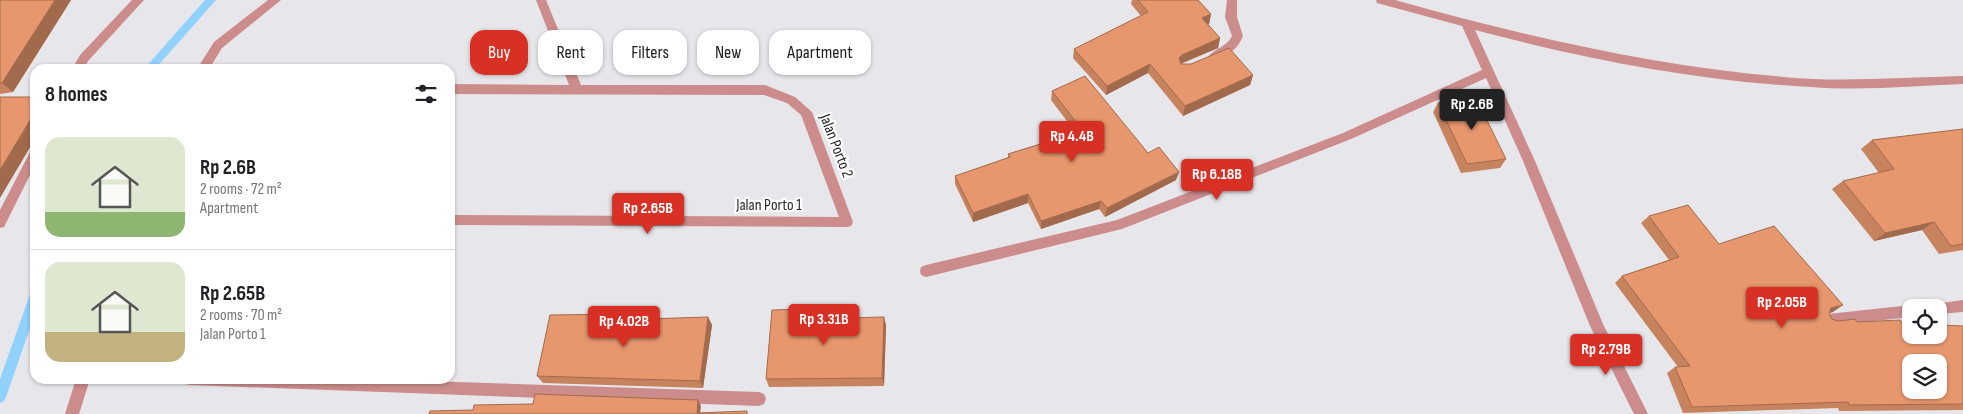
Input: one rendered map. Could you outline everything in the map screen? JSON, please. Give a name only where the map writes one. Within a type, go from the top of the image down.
[{"type":"street","points":[[81,64],[84,58],[140,0]]},
{"type":"street","points":[[206,64],[218,46],[276,0]]},
{"type":"street","points":[[541,0],[576,90]]},
{"type":"street","points":[[1208,59],[1231,49],[1236,43],[1236,27],[1230,5],[1232,0]]},
{"type":"street","points":[[1381,0],[1467,25],[1577,51],[1681,71],[1813,83],[1963,80]]},
{"type":"street","points":[[1467,25],[1529,161],[1597,326],[1641,414]]},
{"type":"street","points":[[926,271],[1118,226],[1347,136],[1489,72]]},
{"type":"street","name":"Jalan Porto 2","points":[[455,89],[765,90],[791,100],[806,112],[847,222]]},
{"type":"street","points":[[0,223],[30,163]]},
{"type":"street","name":"Jalan Porto 1","points":[[455,220],[847,222]]},
{"type":"street","points":[[1947,307],[1963,306]]},
{"type":"street","points":[[1828,320],[1902,312]]},
{"type":"street","points":[[72,414],[81,384]]},
{"type":"street","points":[[332,384],[758,399]]},
{"type":"building","points":[[0,0],[55,0],[2,83],[0,83]]},
{"type":"building","points":[[1138,0],[1198,0],[1211,14],[1202,18],[1220,38],[1182,55],[1179,58],[1181,64],[1191,64],[1229,48],[1253,75],[1185,106],[1150,64],[1107,86],[1074,49],[1148,12]]},
{"type":"building","points":[[1085,76],[1148,153],[1159,147],[1179,172],[1107,208],[1101,201],[1041,221],[1028,194],[973,213],[955,176],[1010,157],[1008,154],[1083,131],[1052,91]]},
{"type":"building","points":[[0,97],[30,97],[30,120],[0,170]]},
{"type":"building","points":[[1476,98],[1506,159],[1467,164],[1438,103]]},
{"type":"building","points":[[1963,129],[1963,244],[1951,246],[1934,222],[1885,233],[1843,181],[1894,169],[1872,140]]},
{"type":"building","points":[[1688,205],[1719,244],[1774,226],[1843,305],[1831,308],[1829,314],[1832,319],[1838,321],[1855,319],[1857,322],[1900,320],[1902,323],[1902,344],[1947,344],[1947,325],[1963,326],[1963,404],[1849,405],[1848,402],[1692,407],[1675,367],[1690,366],[1622,276],[1679,257],[1649,216]]},
{"type":"building","points":[[806,309],[806,312],[844,311],[844,318],[884,317],[882,378],[766,379],[772,310]]},
{"type":"building","points":[[618,314],[616,320],[708,317],[700,381],[537,376],[550,315]]},
{"type":"building","points":[[535,394],[698,400],[697,413],[747,411],[747,414],[429,414],[430,411],[473,410],[474,405],[533,404]]},
{"type":"waterway","points":[[153,64],[211,0]]},
{"type":"waterway","points":[[0,397],[30,311]]}]
